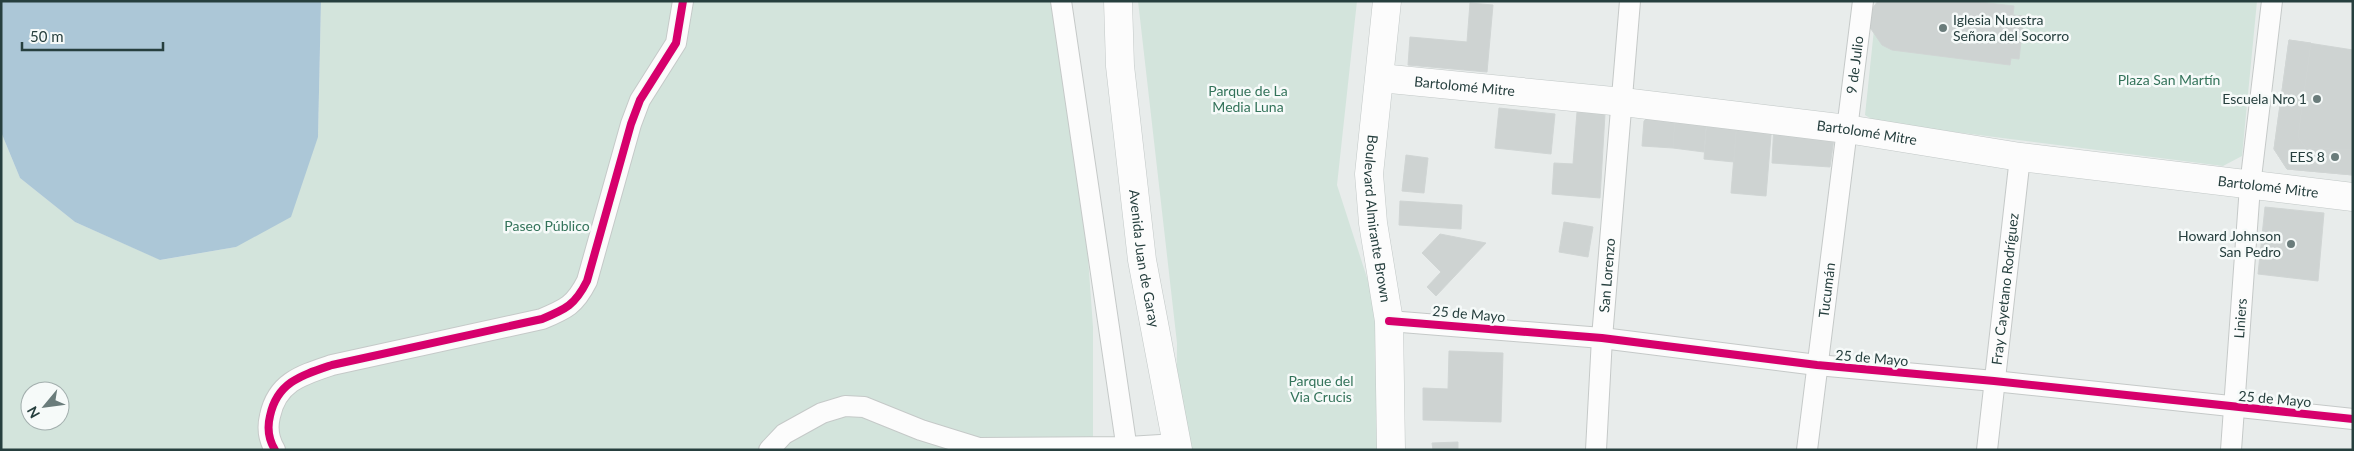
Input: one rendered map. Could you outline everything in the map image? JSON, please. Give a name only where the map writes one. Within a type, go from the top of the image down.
[{"type":"main road","name":"Avenida Juan de Garay","points":[[1118,1],[1120,66],[1142,260],[1178,447]]},
{"type":"main road","name":"Boulevard Almirante Brown","points":[[1386,1],[1380,78],[1369,174],[1370,195],[1390,321],[1391,450]]},
{"type":"main road","name":"Bartolomé Mitre","points":[[1380,78],[1623,102],[1847,129],[2020,158],[2353,197]]},
{"type":"street","points":[[275,450],[270,440],[269,421],[273,402],[280,390],[303,374],[332,365],[542,319],[566,308],[578,298],[587,281],[631,124],[640,100],[676,43],[683,1]]},
{"type":"street","points":[[1061,1],[1127,448]]},
{"type":"street","name":"San Lorenzo","points":[[1596,450],[1602,338],[1630,1]]},
{"type":"street","name":"9 de Julio","points":[[1847,129],[1863,1]]},
{"type":"street","name":"Liniers","points":[[2231,450],[2250,186],[2272,1]]},
{"type":"street","name":"Tucumán","points":[[1807,450],[1847,129]]},
{"type":"street","name":"Fray Cayetano Rodríguez","points":[[1986,450],[2020,158]]},
{"type":"street","name":"25 de Mayo","points":[[1390,321],[1602,338],[1817,365],[1994,381],[2353,419]]},
{"type":"street","points":[[768,450],[784,434],[822,413],[845,406],[864,407],[921,430],[979,448],[1178,447]]},
{"type":"green space","name":"Paseo Público","points":[[321,1],[1053,1],[1081,161],[1093,327],[1093,450],[1,450],[1,132],[20,178],[75,222],[161,260],[236,247],[318,137]]},
{"type":"green space","name":"Parque de La Media Luna","points":[[1138,1],[1357,1],[1337,185],[1381,321],[1383,450],[1176,450],[1177,343]]},
{"type":"green space","name":"Plaza San Martín","points":[[1877,1],[2257,1],[2242,156],[2223,166],[1876,122],[1865,115]]},
{"type":"water","points":[[1,1],[321,1],[318,137],[291,217],[236,247],[160,260],[75,222],[20,178],[1,132]]},
{"type":"building","points":[[1878,1],[1970,1],[2014,6],[2013,15],[2024,16],[2019,59],[2011,58],[2010,65],[1892,50],[1882,45],[1869,26],[1869,13]]},
{"type":"building","points":[[1470,3],[1493,5],[1487,72],[1408,65],[1410,37],[1467,42]]},
{"type":"building","name":"Escuela Nro 1","points":[[2289,40],[2353,50],[2353,175],[2287,169],[2274,149]]},
{"type":"building","points":[[2289,40],[2311,43],[2298,137],[2306,148],[2353,150],[2353,175],[2287,169],[2274,149]]},
{"type":"building","points":[[1499,108],[1555,114],[1551,154],[1495,148]]},
{"type":"building","points":[[1577,112],[1605,114],[1600,198],[1552,194],[1554,163],[1573,164]]},
{"type":"building","points":[[1652,114],[1675,116],[1673,148],[1642,146],[1644,121]]},
{"type":"building","points":[[1675,116],[1707,117],[1704,152],[1673,148]]},
{"type":"building","points":[[1707,117],[1737,120],[1734,162],[1704,159]]},
{"type":"building","points":[[1737,120],[1772,123],[1766,196],[1731,193]]},
{"type":"building","points":[[1774,123],[1834,138],[1830,167],[1772,163]]},
{"type":"building","points":[[1406,155],[1428,158],[1424,193],[1402,191]]},
{"type":"building","points":[[1400,201],[1462,205],[1461,229],[1399,225]]},
{"type":"building","name":"Howard Johnson San Pedro","points":[[2265,207],[2324,213],[2318,281],[2258,274]]},
{"type":"building","points":[[1564,222],[1593,227],[1588,257],[1559,252]]},
{"type":"building","points":[[1440,234],[1486,243],[1436,296],[1427,287],[1441,272],[1422,253]]},
{"type":"building","points":[[1449,351],[1503,353],[1501,422],[1423,420],[1423,388],[1448,389]]},
{"type":"building","points":[[1458,442],[1458,450],[1433,450],[1432,443]]},
{"type":"cycle path","points":[[275,450],[271,442],[269,429],[273,404],[278,395],[292,382],[311,372],[332,365],[542,319],[564,309],[574,301],[587,281],[631,124],[640,100],[676,43],[683,1]]},
{"type":"cycle path","points":[[1389,321],[1602,338],[1817,365],[1994,381],[2353,419]]},
{"type":"place","name":"Iglesia Nuestra Señora del Socorro","points":[[1943,28]]},
{"type":"place","name":"Escuela Nro 1","points":[[2317,99]]},
{"type":"place","name":"EES 8","points":[[2335,157]]},
{"type":"place","name":"Howard Johnson San Pedro","points":[[2291,244]]},
{"type":"park label","name":"Parque del Via Crucis","points":[[1321,390]]}]
